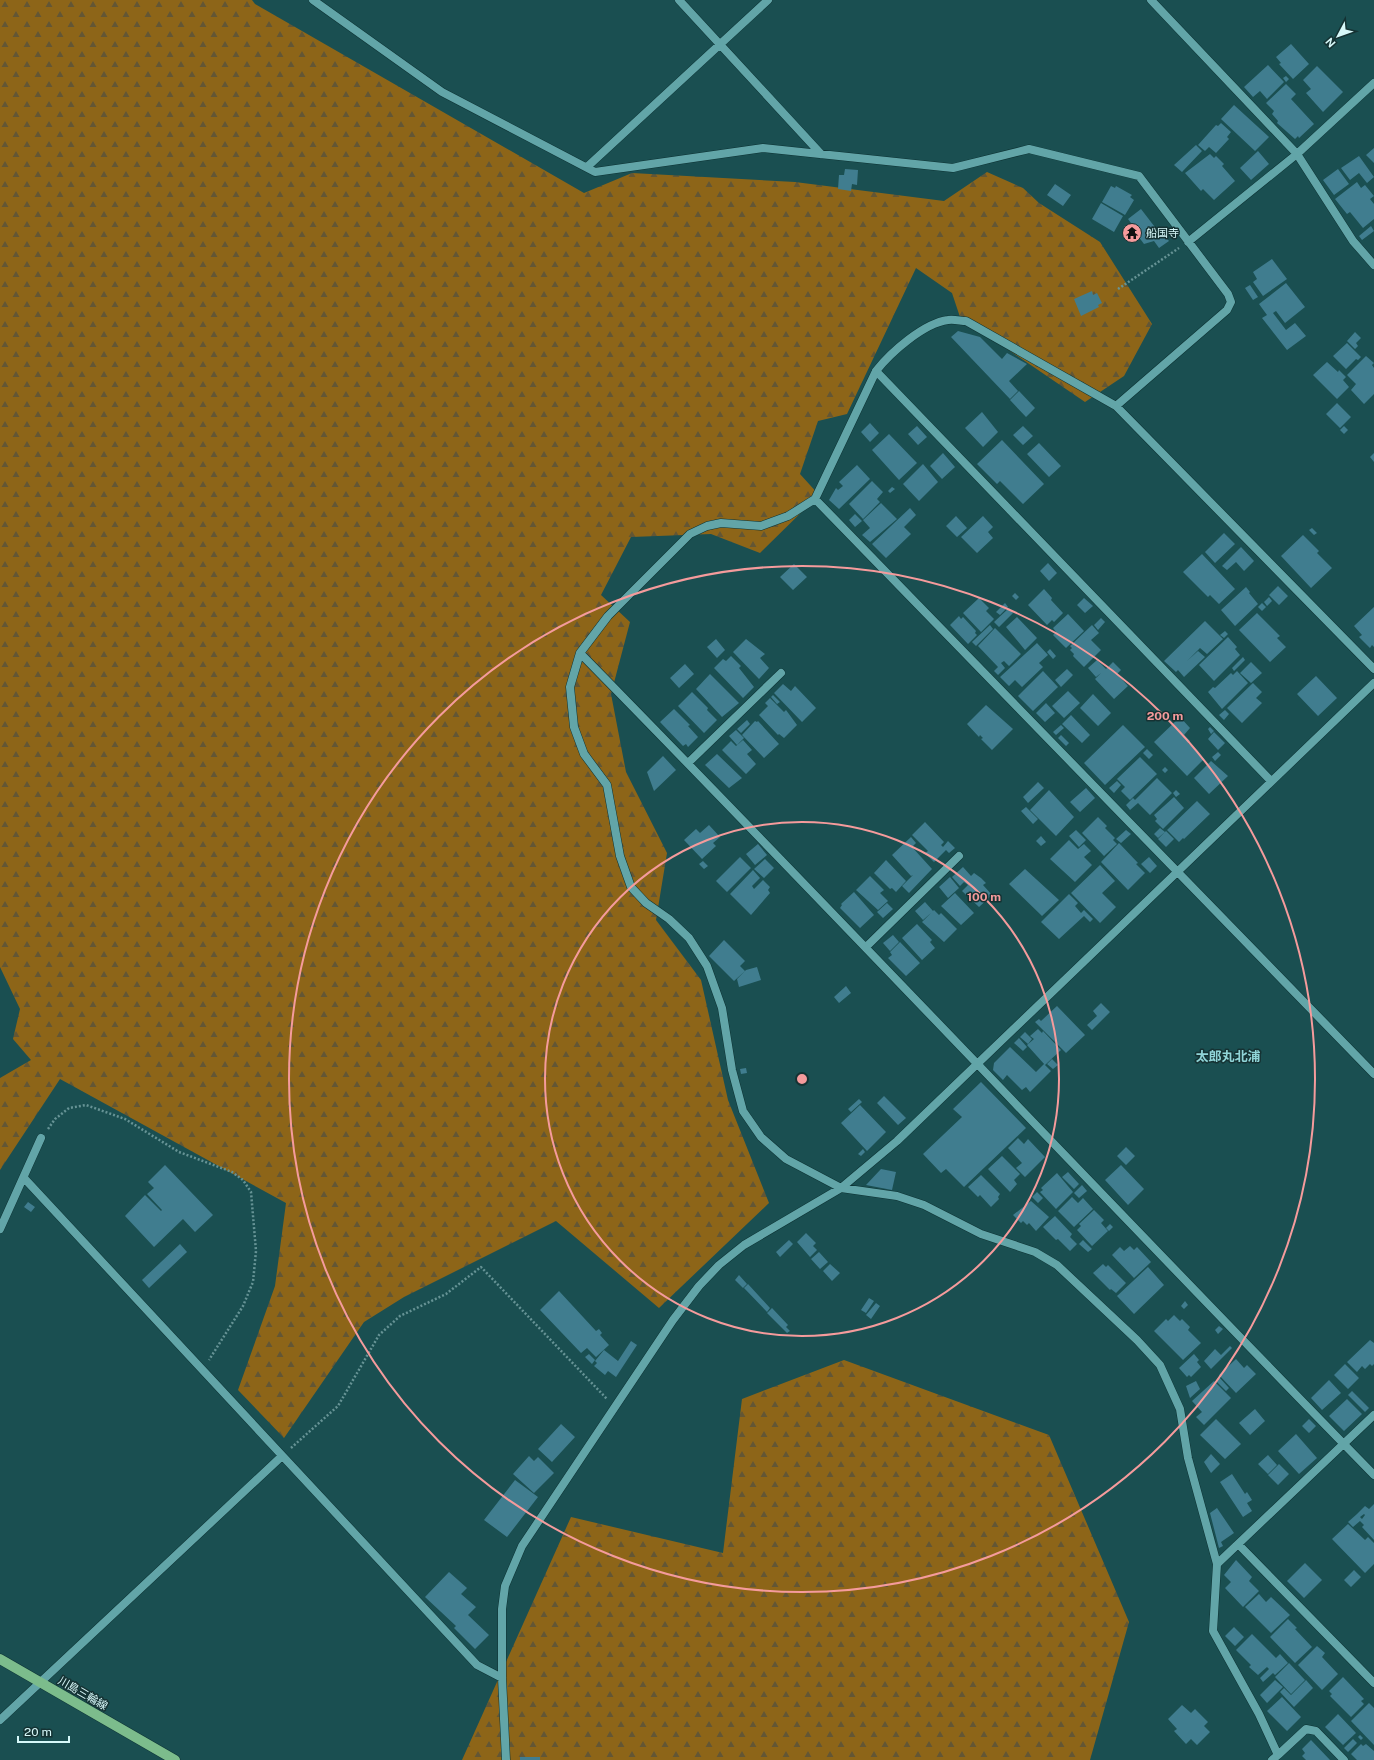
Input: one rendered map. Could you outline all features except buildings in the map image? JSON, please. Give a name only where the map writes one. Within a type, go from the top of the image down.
[{"type":"main road","name":"川島三輪線","points":[[0,1658],[40,1683],[176,1760]]},
{"type":"street","points":[[313,0],[442,92],[595,172],[763,148],[953,168],[1029,149],[1138,176],[1228,294],[1231,302],[1227,310],[1116,406]]},
{"type":"street","points":[[679,0],[821,154]]},
{"type":"street","points":[[587,167],[768,0]]},
{"type":"street","points":[[1151,0],[1297,154],[1353,241],[1374,264]]},
{"type":"street","points":[[1188,242],[1297,154],[1374,83]]},
{"type":"street","points":[[1344,1760],[1316,1731],[1306,1729],[1275,1758],[1259,1714],[1213,1632],[1217,1564],[1188,1458],[1180,1408],[1160,1365],[1137,1340],[1057,1265],[1034,1252],[981,1234],[924,1205],[897,1196],[841,1188],[786,1159],[761,1137],[743,1111],[732,1070],[722,1008],[707,966],[689,938],[669,918],[646,903],[631,887],[620,856],[606,785],[584,754],[574,727],[570,687],[580,653],[608,616],[690,534],[707,526],[721,523],[761,526],[788,516],[815,499],[876,371],[885,359],[926,327],[948,319],[966,321],[1116,406],[1374,669]]},
{"type":"street","points":[[876,371],[1272,781]]},
{"type":"street","points":[[815,499],[1374,1074]]},
{"type":"street","points":[[580,653],[688,762],[977,1065],[1374,1475]]},
{"type":"street","points":[[688,762],[781,673]]},
{"type":"street","points":[[506,1760],[502,1678],[502,1610],[505,1586],[522,1546],[614,1406],[673,1320],[699,1286],[720,1265],[744,1245],[841,1188],[896,1141],[1374,683]]},
{"type":"street","points":[[866,947],[959,856]]},
{"type":"street","points":[[0,1229],[42,1138]]},
{"type":"street","points":[[24,1178],[477,1665],[502,1678]]},
{"type":"street","points":[[1217,1564],[1239,1545],[1374,1415]]},
{"type":"street","points":[[0,1720],[282,1456]]},
{"type":"street","points":[[1239,1545],[1374,1683]]},
{"type":"path","points":[[1118,289],[1188,242]]},
{"type":"path","points":[[42,1138],[55,1120],[69,1108],[86,1105],[125,1119],[179,1152],[232,1172],[243,1180],[251,1192],[256,1251],[253,1282],[243,1306],[203,1369]]},
{"type":"path","points":[[282,1456],[338,1406],[379,1335],[400,1316],[446,1294],[481,1267],[614,1406]]},
{"type":"green space","points":[[0,0],[252,0],[255,4],[584,193],[632,173],[795,182],[944,201],[987,172],[1023,188],[1039,203],[1100,242],[1152,324],[1124,376],[1085,402],[960,317],[952,293],[916,268],[847,414],[818,421],[800,474],[819,495],[760,553],[711,534],[631,537],[601,595],[630,622],[611,694],[626,772],[667,853],[656,920],[701,980],[728,1100],[769,1203],[659,1308],[556,1221],[404,1297],[364,1322],[284,1438],[238,1390],[275,1286],[286,1203],[60,1079],[0,1170],[0,1078],[31,1060],[13,1039],[20,1009],[0,967]]},
{"type":"green space","points":[[844,1360],[1049,1435],[1129,1622],[1090,1760],[462,1760],[571,1517],[723,1553],[742,1399]]},
{"type":"place","name":"船国寺","points":[[1132,233]]},
{"type":"district","name":"太郎丸北浦","points":[[1228,1056]]}]
